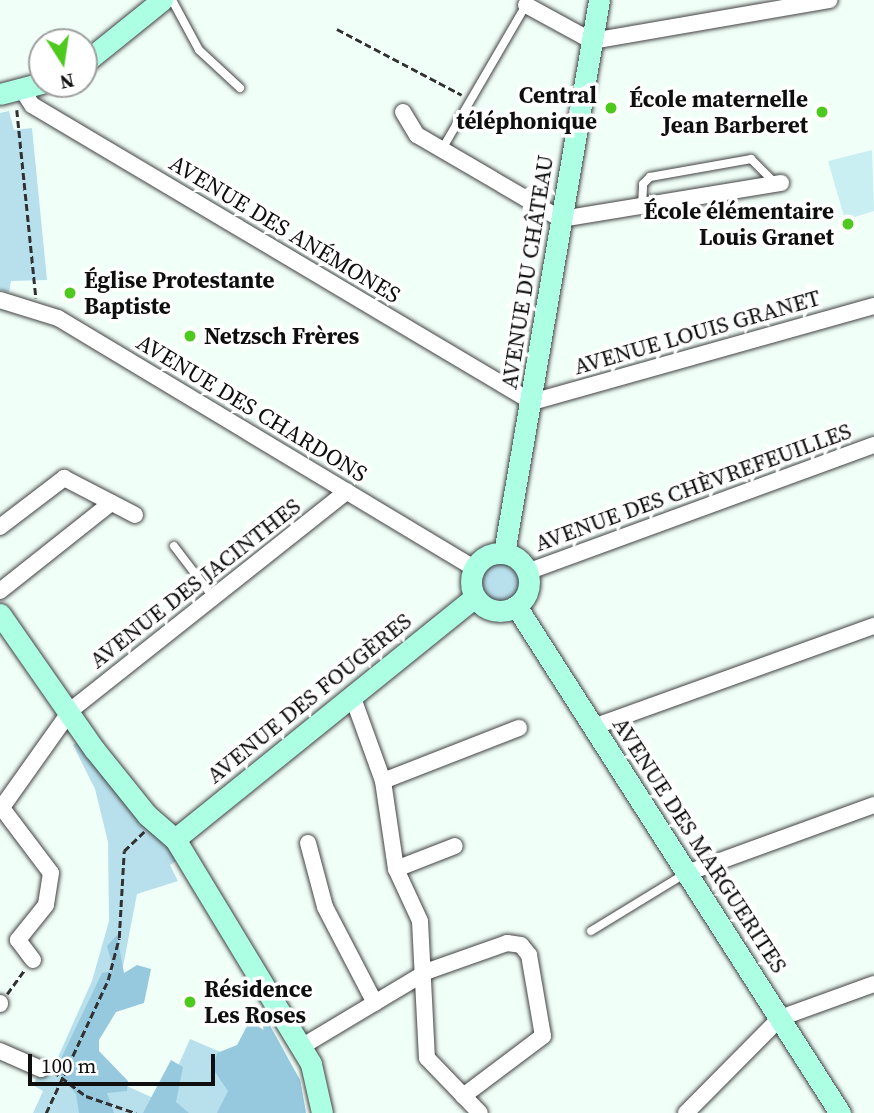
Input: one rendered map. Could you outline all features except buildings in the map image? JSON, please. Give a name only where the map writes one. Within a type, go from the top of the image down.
[{"type":"street","points":[[98,52],[162,0]]},
{"type":"street","name":"AVENUE DU CHÂTEAU","points":[[505,553],[599,0]]},
{"type":"street","points":[[526,5],[592,41],[829,0]]},
{"type":"street","points":[[0,94],[28,90]]},
{"type":"street","name":"AVENUE DES ANÉMONES","points":[[43,98],[532,402]]},
{"type":"street","points":[[403,112],[417,135],[561,219],[779,183]]},
{"type":"street","name":"AVENUE DES CHARDONS","points":[[0,300],[37,309],[474,568]]},
{"type":"street","name":"AVENUE LOUIS GRANET","points":[[532,402],[874,306]]},
{"type":"street","name":"AVENUE DES CHÈVREFEUILLES","points":[[527,572],[874,445]]},
{"type":"street","points":[[0,527],[64,478],[135,515]]},
{"type":"street","name":"AVENUE DES JACINTHES","points":[[1,809],[71,710],[347,491]]},
{"type":"street","points":[[0,591],[111,503]]},
{"type":"street","points":[[505,553],[527,572],[528,591],[516,606],[499,611],[475,597],[474,568],[487,556],[505,553]]},
{"type":"street","name":"AVENUE DES FOUGÈRES","points":[[152,832],[353,698],[475,597]]},
{"type":"street","name":"AVENUE DES MARGUERITES","points":[[516,606],[840,1113]]},
{"type":"street","points":[[0,614],[71,710],[301,1047],[322,1113]]},
{"type":"street","points":[[593,727],[874,626]]},
{"type":"street","points":[[353,698],[383,781],[396,869],[421,920],[420,976],[427,1058],[480,1113]]},
{"type":"street","points":[[383,781],[519,729]]},
{"type":"street","points":[[687,873],[874,805]]},
{"type":"street","points":[[1,809],[51,873],[46,905],[18,940],[33,960]]},
{"type":"street","points":[[308,844],[325,907],[375,1003]]},
{"type":"street","points":[[396,869],[455,846]]},
{"type":"street","points":[[301,1047],[420,976],[507,943],[521,945],[529,955],[542,1036],[463,1096]]},
{"type":"street","points":[[686,1113],[780,1018],[874,984]]},
{"type":"street","points":[[0,1051],[41,1069]]},
{"type":"lane","points":[[172,0],[199,50],[240,88]]},
{"type":"lane","points":[[441,151],[526,5]]},
{"type":"lane","points":[[642,206],[643,184],[650,177],[751,159],[779,183]]},
{"type":"lane","points":[[174,546],[213,597]]},
{"type":"lane","points":[[591,931],[687,873]]},
{"type":"path","points":[[337,29],[471,100]]},
{"type":"path","points":[[28,92],[17,103],[37,309]]},
{"type":"path","points":[[46,1113],[108,980],[120,938],[124,851],[152,832]]},
{"type":"path","points":[[0,1004],[33,960]]},
{"type":"path","points":[[41,1069],[61,1076],[86,1096],[136,1113]]},
{"type":"shaded area","points":[[9,111],[14,130],[32,128],[47,280],[11,281],[9,292],[0,290],[0,113]]},
{"type":"shaded area","points":[[872,150],[874,211],[845,220],[828,161]]},
{"type":"shaded area","points":[[500,563],[514,568],[519,582],[514,596],[500,601],[486,596],[481,582],[486,568]]},
{"type":"shaded area","points":[[81,740],[179,859],[170,865],[178,881],[137,894],[121,977],[83,1066],[162,1102],[190,1039],[237,1059],[259,1010],[300,1080],[306,1113],[33,1113],[43,1091],[33,1085],[45,1062],[54,1066],[92,981],[109,921],[108,842],[95,789],[73,745]]},
{"type":"shaded area","points":[[117,935],[124,973],[137,965],[151,969],[144,1003],[116,1012],[99,1040],[99,1051],[128,1081],[127,1091],[107,1093],[114,1113],[79,1113],[76,1094],[56,1069],[102,973],[114,971],[107,946]]},
{"type":"shaded area","points":[[267,1020],[300,1080],[306,1113],[217,1113],[228,1091],[213,1069],[217,1053],[237,1045],[247,1026]]},
{"type":"shaded area","points":[[171,1060],[183,1067],[176,1102],[189,1113],[143,1113]]},
{"type":"place","name":"Central téléphonique","points":[[611,108]]},
{"type":"place","name":"École maternelle Jean Barberet","points":[[822,112]]},
{"type":"place","name":"École élémentaire Louis Granet","points":[[848,224]]},
{"type":"place","name":"Église Protestante Baptiste","points":[[70,293]]},
{"type":"place","name":"Netzsch Frères","points":[[190,336]]},
{"type":"place","name":"Résidence Les Roses","points":[[190,1002]]}]
